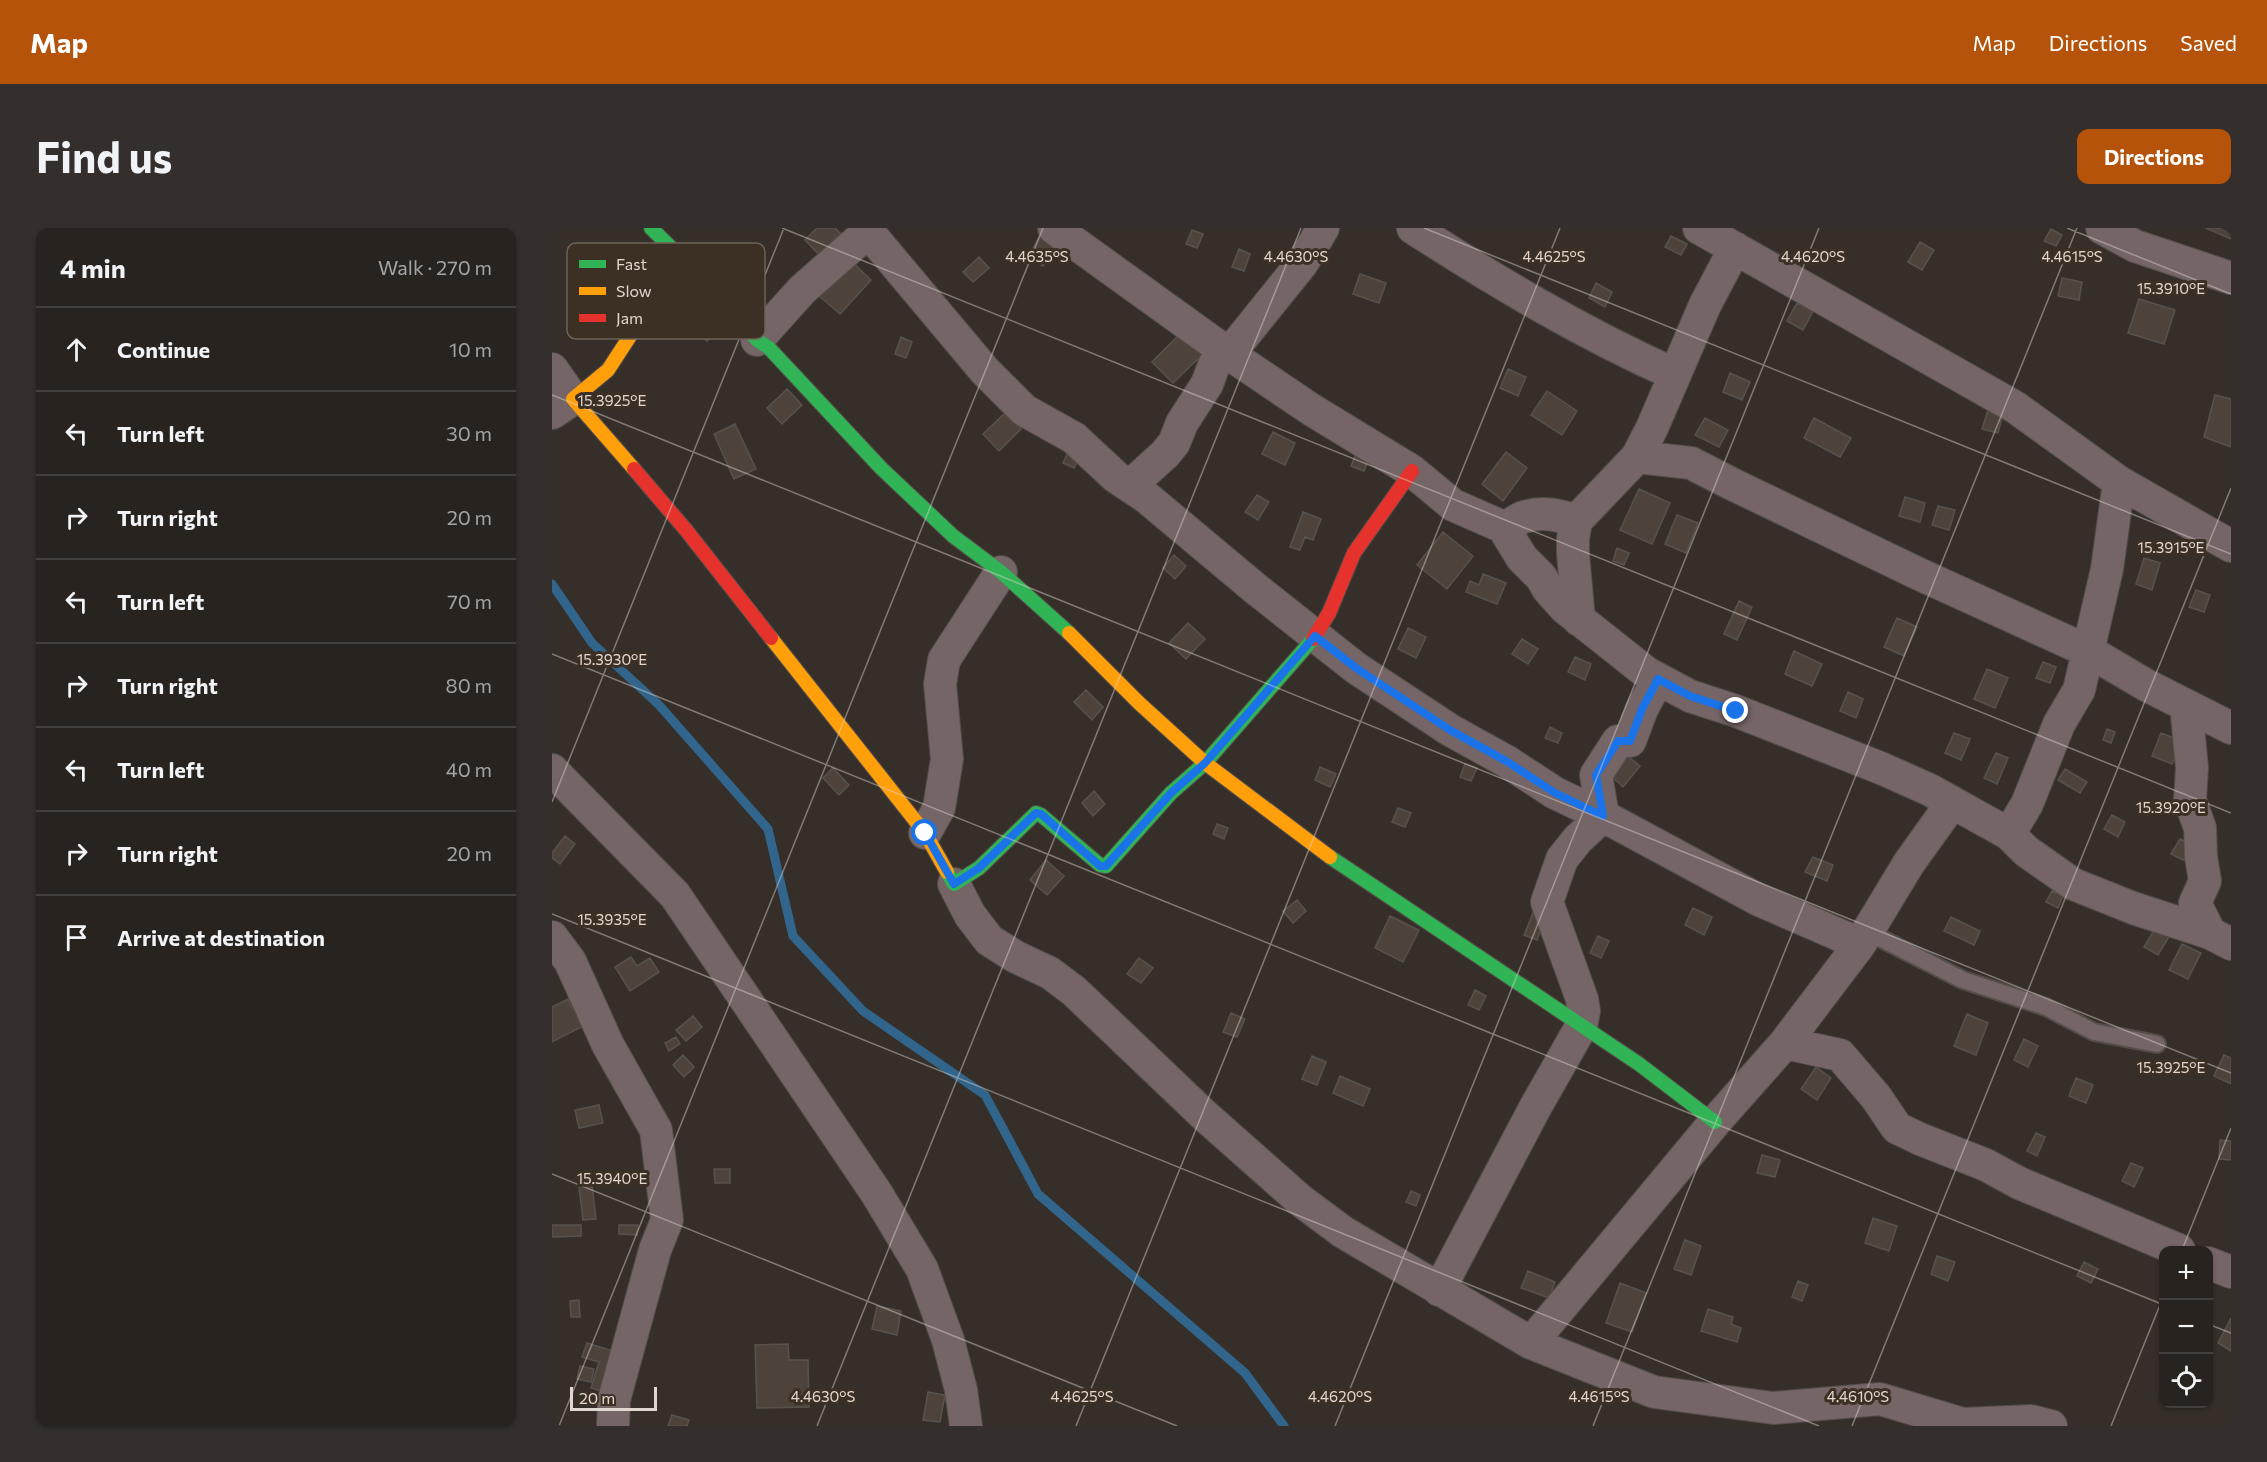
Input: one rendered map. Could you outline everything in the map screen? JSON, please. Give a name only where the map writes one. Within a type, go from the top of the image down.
[{"type":"street","points":[[651,228],[667,243]]},
{"type":"street","points":[[1054,228],[1229,354],[1312,410],[1412,471],[1453,505],[1503,527],[1510,526],[1522,517],[1540,514],[1558,514],[1576,522]]},
{"type":"street","points":[[1131,485],[1174,443],[1182,423],[1207,384],[1214,365],[1219,359],[1229,354],[1303,262],[1323,228]]},
{"type":"street","points":[[1413,228],[1556,316],[1617,349],[1674,374]]},
{"type":"street","points":[[1698,228],[2015,407],[2120,482],[2229,539]]},
{"type":"street","points":[[2102,228],[2138,237],[2231,278]]},
{"type":"street","points":[[765,332],[802,290],[866,230],[985,371],[1023,410],[1074,438],[1116,477],[1131,485],[1356,668],[1450,730],[1506,761],[1555,793],[1603,816],[1759,900],[1864,938]]},
{"type":"street","points":[[1579,620],[1573,554],[1576,522],[1637,457],[1652,428],[1705,305],[1735,248]]},
{"type":"street","points":[[563,406],[608,370],[628,339]]},
{"type":"street","points":[[758,340],[799,380],[880,468],[953,536],[1001,572],[1054,619],[1139,703],[1205,763],[1312,844],[1639,1065],[1715,1122]]},
{"type":"street","points":[[552,369],[563,406],[686,530],[925,833],[970,915],[989,940],[1016,957],[1050,973],[1074,992],[1204,1115],[1300,1200],[1342,1232],[1531,1343],[1654,1392],[1773,1408],[1880,1399],[1963,1424],[2031,1421],[2051,1426]]},
{"type":"street","points":[[1637,457],[1690,463],[1705,469],[1919,574],[2090,652],[2231,728]]},
{"type":"street","points":[[954,884],[979,868],[1036,813],[1041,814],[1100,866],[1106,866],[1171,793],[1205,763],[1315,636],[1329,613],[1354,553],[1412,471]]},
{"type":"street","points":[[2009,834],[2027,804],[2059,724],[2079,690],[2090,652],[2107,569],[2120,482]]},
{"type":"street","points":[[1503,527],[1522,558],[1541,577],[1548,590],[1579,620],[1647,673],[1690,696],[1736,711],[1883,769],[1952,803],[2009,834],[2026,851],[2073,884],[2221,939]]},
{"type":"street","points":[[925,833],[939,808],[947,759],[940,684],[944,660],[1001,572]]},
{"type":"street","points":[[1603,816],[1596,775],[1618,741],[1630,741],[1642,709],[1658,679]]},
{"type":"street","points":[[2186,705],[2192,768],[2190,800],[2200,828],[2205,881],[2195,903],[2221,939]]},
{"type":"street","points":[[552,770],[675,895],[877,1194],[926,1278],[948,1340],[961,1390],[966,1426]]},
{"type":"street","points":[[1531,1343],[1715,1122],[1785,1043],[1864,938],[1909,863],[1952,803]]},
{"type":"street","points":[[1439,1290],[1536,1106],[1581,1027],[1584,1011],[1582,999],[1547,902],[1562,858],[1578,839],[1603,816]]},
{"type":"street","points":[[552,937],[570,961],[608,1044],[656,1130],[659,1152],[667,1220],[656,1250],[614,1400],[613,1426]]},
{"type":"street","points":[[1785,1043],[1840,1055],[1876,1097],[1897,1128],[1986,1165],[2019,1183],[2166,1246]]},
{"type":"street","points":[[2213,1265],[2231,1272]]},
{"type":"lane","points":[[1864,938],[1963,980],[2046,1007],[2094,1032],[2157,1044]]},
{"type":"building","points":[[817,228],[835,228],[846,239],[824,260],[805,240]]},
{"type":"building","points":[[2206,228],[2231,228],[2231,239]]},
{"type":"building","points":[[2051,229],[2062,235],[2056,246],[2044,241]]},
{"type":"building","points":[[1192,230],[1203,234],[1197,248],[1186,244]]},
{"type":"building","points":[[1040,235],[1055,242],[1043,266],[1028,258]]},
{"type":"building","points":[[1671,236],[1687,244],[1681,255],[1665,247]]},
{"type":"building","points":[[1920,242],[1934,250],[1922,270],[1908,262]]},
{"type":"building","points":[[1239,249],[1250,254],[1244,271],[1232,267]]},
{"type":"building","points":[[979,257],[989,268],[973,282],[963,272]]},
{"type":"building","points":[[850,260],[871,280],[840,314],[818,295]]},
{"type":"building","points":[[1360,274],[1386,283],[1379,303],[1353,294]]},
{"type":"building","points":[[2062,278],[2082,282],[2079,300],[2058,296]]},
{"type":"building","points":[[1596,283],[1612,292],[1605,307],[1589,298]]},
{"type":"building","points":[[2139,299],[2175,310],[2164,344],[2128,333]]},
{"type":"building","points":[[1797,303],[1813,311],[1803,330],[1787,321]]},
{"type":"building","points":[[1182,332],[1203,354],[1173,383],[1152,362]]},
{"type":"building","points":[[901,337],[912,342],[906,358],[895,354]]},
{"type":"building","points":[[1508,369],[1526,377],[1518,396],[1500,388]]},
{"type":"building","points":[[1730,373],[1750,382],[1742,400],[1723,392]]},
{"type":"building","points":[[787,389],[802,405],[782,424],[767,408]]},
{"type":"building","points":[[1547,391],[1577,411],[1562,435],[1531,415]]},
{"type":"building","points":[[2215,395],[2231,399],[2231,447],[2204,437]]},
{"type":"building","points":[[1988,410],[2003,414],[1998,433],[1982,429]]},
{"type":"building","points":[[1005,413],[1021,429],[999,451],[983,434]]},
{"type":"building","points":[[1705,418],[1728,430],[1719,447],[1695,435]]},
{"type":"building","points":[[1814,418],[1851,438],[1840,457],[1804,438]]},
{"type":"building","points":[[735,424],[756,469],[734,479],[714,434]]},
{"type":"building","points":[[1273,432],[1295,443],[1285,465],[1262,454]]},
{"type":"building","points":[[1072,444],[1083,449],[1074,468],[1063,463]]},
{"type":"building","points":[[1506,452],[1527,468],[1503,501],[1482,484]]},
{"type":"building","points":[[1356,454],[1369,459],[1364,471],[1351,466]]},
{"type":"building","points":[[1639,489],[1670,503],[1652,544],[1620,530]]},
{"type":"building","points":[[1257,495],[1269,502],[1258,520],[1245,512]]},
{"type":"building","points":[[1905,497],[1925,503],[1920,522],[1899,516]]},
{"type":"building","points":[[1938,506],[1955,510],[1949,530],[1932,525]]},
{"type":"building","points":[[1303,512],[1321,519],[1313,540],[1305,537],[1300,550],[1290,547]]},
{"type":"building","points":[[1677,515],[1698,523],[1686,553],[1665,544]]},
{"type":"building","points":[[1443,532],[1473,556],[1447,589],[1417,565]]},
{"type":"building","points":[[1617,548],[1629,553],[1624,565],[1613,561]]},
{"type":"building","points":[[1174,555],[1186,566],[1175,579],[1163,568]]},
{"type":"building","points":[[2144,558],[2160,563],[2152,590],[2136,584]]},
{"type":"building","points":[[1483,574],[1506,583],[1497,604],[1466,592],[1470,581],[1479,585]]},
{"type":"building","points":[[2196,590],[2210,595],[2204,612],[2189,607]]},
{"type":"building","points":[[1739,601],[1752,607],[1737,640],[1724,634]]},
{"type":"building","points":[[1897,618],[1917,627],[1904,656],[1884,647]]},
{"type":"building","points":[[1188,623],[1205,639],[1186,659],[1169,643]]},
{"type":"building","points":[[1408,628],[1426,637],[1416,658],[1398,649]]},
{"type":"building","points":[[1522,639],[1538,649],[1528,664],[1512,654]]},
{"type":"building","points":[[1794,651],[1822,664],[1812,686],[1785,674]]},
{"type":"building","points":[[1575,657],[1591,664],[1585,680],[1568,672]]},
{"type":"building","points":[[2043,662],[2056,667],[2050,683],[2036,678]]},
{"type":"building","points":[[1987,669],[2008,678],[1995,708],[1974,699]]},
{"type":"building","points":[[1086,690],[1103,707],[1092,720],[1074,702]]},
{"type":"building","points":[[1848,692],[1863,699],[1856,718],[1840,711]]},
{"type":"building","points":[[1550,727],[1562,733],[1558,743],[1545,738]]},
{"type":"building","points":[[2107,729],[2115,732],[2111,743],[2103,740]]},
{"type":"building","points":[[1954,733],[1970,739],[1961,760],[1945,753]]},
{"type":"building","points":[[2161,733],[2181,741],[2172,764],[2152,756]]},
{"type":"building","points":[[1620,750],[1640,766],[1623,787],[1604,770]]},
{"type":"building","points":[[1996,753],[2008,758],[1997,784],[1984,778]]},
{"type":"building","points":[[1465,764],[1477,768],[1471,781],[1460,777]]},
{"type":"building","points":[[1320,767],[1336,774],[1330,787],[1315,780]]},
{"type":"building","points":[[833,768],[849,785],[839,795],[823,778]]},
{"type":"building","points":[[2065,769],[2087,782],[2080,793],[2058,780]]},
{"type":"building","points":[[1094,791],[1105,804],[1093,816],[1082,803]]},
{"type":"building","points":[[1398,808],[1411,813],[1405,827],[1392,822]]},
{"type":"building","points":[[2112,815],[2125,822],[2118,837],[2104,829]]},
{"type":"building","points":[[1217,824],[1228,828],[1224,839],[1213,834]]},
{"type":"building","points":[[565,836],[575,844],[560,864],[552,858],[552,853]]},
{"type":"building","points":[[2180,839],[2193,846],[2185,861],[2171,854]]},
{"type":"building","points":[[1813,857],[1833,865],[1827,881],[1805,872]]},
{"type":"building","points":[[1046,860],[1064,876],[1047,895],[1030,880]]},
{"type":"building","points":[[2052,891],[2063,896],[2058,908],[2046,902]]},
{"type":"building","points":[[1297,900],[1306,911],[1293,923],[1283,911]]},
{"type":"building","points":[[1535,908],[1547,913],[1537,940],[1524,935]]},
{"type":"building","points":[[1693,908],[1712,917],[1704,935],[1685,925]]},
{"type":"building","points":[[1390,916],[1419,930],[1403,962],[1375,948]]},
{"type":"building","points":[[1951,917],[1980,931],[1974,945],[1944,931]]},
{"type":"building","points":[[2156,927],[2170,935],[2158,955],[2144,947]]},
{"type":"building","points":[[1598,936],[1609,941],[1601,958],[1590,953]]},
{"type":"building","points":[[2182,944],[2201,953],[2188,979],[2169,970]]},
{"type":"building","points":[[631,957],[637,966],[650,958],[659,972],[630,991],[615,967]]},
{"type":"building","points":[[1139,958],[1153,968],[1141,983],[1127,974]]},
{"type":"building","points":[[1475,990],[1486,996],[1479,1010],[1468,1005]]},
{"type":"building","points":[[568,999],[571,1007],[583,1001],[593,1021],[552,1042],[552,1007]]},
{"type":"building","points":[[1231,1013],[1245,1019],[1237,1037],[1223,1032]]},
{"type":"building","points":[[1967,1014],[1988,1023],[1976,1055],[1954,1046]]},
{"type":"building","points":[[693,1016],[702,1027],[686,1041],[676,1030]]},
{"type":"building","points":[[676,1037],[680,1044],[669,1051],[665,1043]]},
{"type":"building","points":[[2024,1039],[2038,1046],[2028,1067],[2014,1060]]},
{"type":"building","points":[[683,1055],[694,1067],[684,1077],[673,1065]]},
{"type":"building","points":[[2224,1055],[2231,1058],[2231,1084],[2214,1076]]},
{"type":"building","points":[[1312,1056],[1326,1062],[1317,1085],[1302,1079]]},
{"type":"building","points":[[1816,1067],[1831,1078],[1817,1100],[1801,1089]]},
{"type":"building","points":[[1340,1076],[1370,1089],[1363,1106],[1333,1093]]},
{"type":"building","points":[[2076,1078],[2093,1085],[2086,1103],[2069,1096]]},
{"type":"building","points":[[599,1105],[603,1123],[579,1128],[575,1110]]},
{"type":"building","points":[[2036,1133],[2045,1137],[2037,1156],[2027,1151]]},
{"type":"building","points":[[2220,1140],[2231,1141],[2231,1160],[2219,1159]]},
{"type":"building","points":[[1762,1155],[1780,1160],[1775,1177],[1757,1173]]},
{"type":"building","points":[[2131,1163],[2143,1168],[2134,1187],[2122,1181]]},
{"type":"building","points":[[714,1169],[730,1169],[730,1183],[715,1183]]},
{"type":"building","points":[[592,1185],[596,1219],[583,1220],[579,1187]]},
{"type":"building","points":[[1411,1191],[1420,1195],[1416,1206],[1406,1202]]},
{"type":"building","points":[[1873,1218],[1897,1226],[1889,1251],[1865,1243]]},
{"type":"building","points":[[552,1225],[581,1225],[581,1236],[552,1237]]},
{"type":"building","points":[[619,1225],[638,1225],[637,1235],[619,1234]]},
{"type":"building","points":[[1685,1240],[1701,1246],[1691,1275],[1674,1269]]},
{"type":"building","points":[[1937,1256],[1955,1262],[1948,1281],[1931,1274]]},
{"type":"building","points":[[2084,1262],[2098,1269],[2091,1283],[2077,1276]]},
{"type":"building","points":[[1528,1271],[1555,1282],[1549,1298],[1521,1288]]},
{"type":"building","points":[[1798,1281],[1808,1285],[1802,1301],[1792,1297]]},
{"type":"building","points":[[1620,1283],[1646,1293],[1632,1332],[1606,1323]]},
{"type":"building","points":[[579,1300],[580,1317],[571,1317],[570,1301]]},
{"type":"building","points":[[877,1306],[901,1311],[897,1335],[872,1329]]},
{"type":"building","points":[[1708,1309],[1733,1317],[1731,1324],[1741,1328],[1737,1342],[1701,1331]]},
{"type":"building","points":[[2231,1318],[2231,1351],[2218,1343]]},
{"type":"building","points":[[587,1343],[622,1354],[608,1393],[591,1388],[599,1362],[582,1357]]},
{"type":"building","points":[[788,1344],[789,1360],[808,1360],[809,1407],[757,1408],[755,1345]]},
{"type":"building","points":[[580,1366],[594,1369],[591,1382],[577,1379]]},
{"type":"building","points":[[928,1392],[945,1395],[940,1422],[923,1420]]},
{"type":"building","points":[[672,1415],[689,1420],[687,1426],[668,1426]]},
{"type":"waterway","points":[[552,584],[592,643],[659,705],[768,829],[793,936],[863,1011],[985,1095],[1038,1194],[1245,1373],[1284,1426]]},
{"type":"traffic: fast","points":[[651,228],[666,243]]},
{"type":"traffic: fast","points":[[756,339],[769,348],[881,468],[953,536],[1001,572],[1069,633]]},
{"type":"traffic: fast","points":[[947,872],[954,884],[979,868],[1036,813],[1100,865],[1106,866],[1171,793],[1205,763],[1313,639]]},
{"type":"traffic: fast","points":[[1330,857],[1639,1064],[1715,1122]]},
{"type":"traffic: slow","points":[[628,339],[608,370],[573,399],[634,469]]},
{"type":"traffic: slow","points":[[1069,633],[1139,703],[1205,763],[1330,857]]},
{"type":"traffic: slow","points":[[771,638],[925,833],[947,872]]},
{"type":"traffic: jam","points":[[634,469],[686,530],[771,638]]},
{"type":"traffic: jam","points":[[1313,639],[1329,613],[1354,553],[1412,471]]},
{"type":"route","points":[[925,833],[954,884],[979,868],[1036,813],[1041,814],[1100,866],[1106,866],[1171,793],[1205,763],[1315,636],[1356,668],[1450,730],[1506,761],[1555,793],[1603,816],[1596,775],[1618,741],[1630,741],[1642,709],[1658,679],[1690,696],[1736,711]]}]
